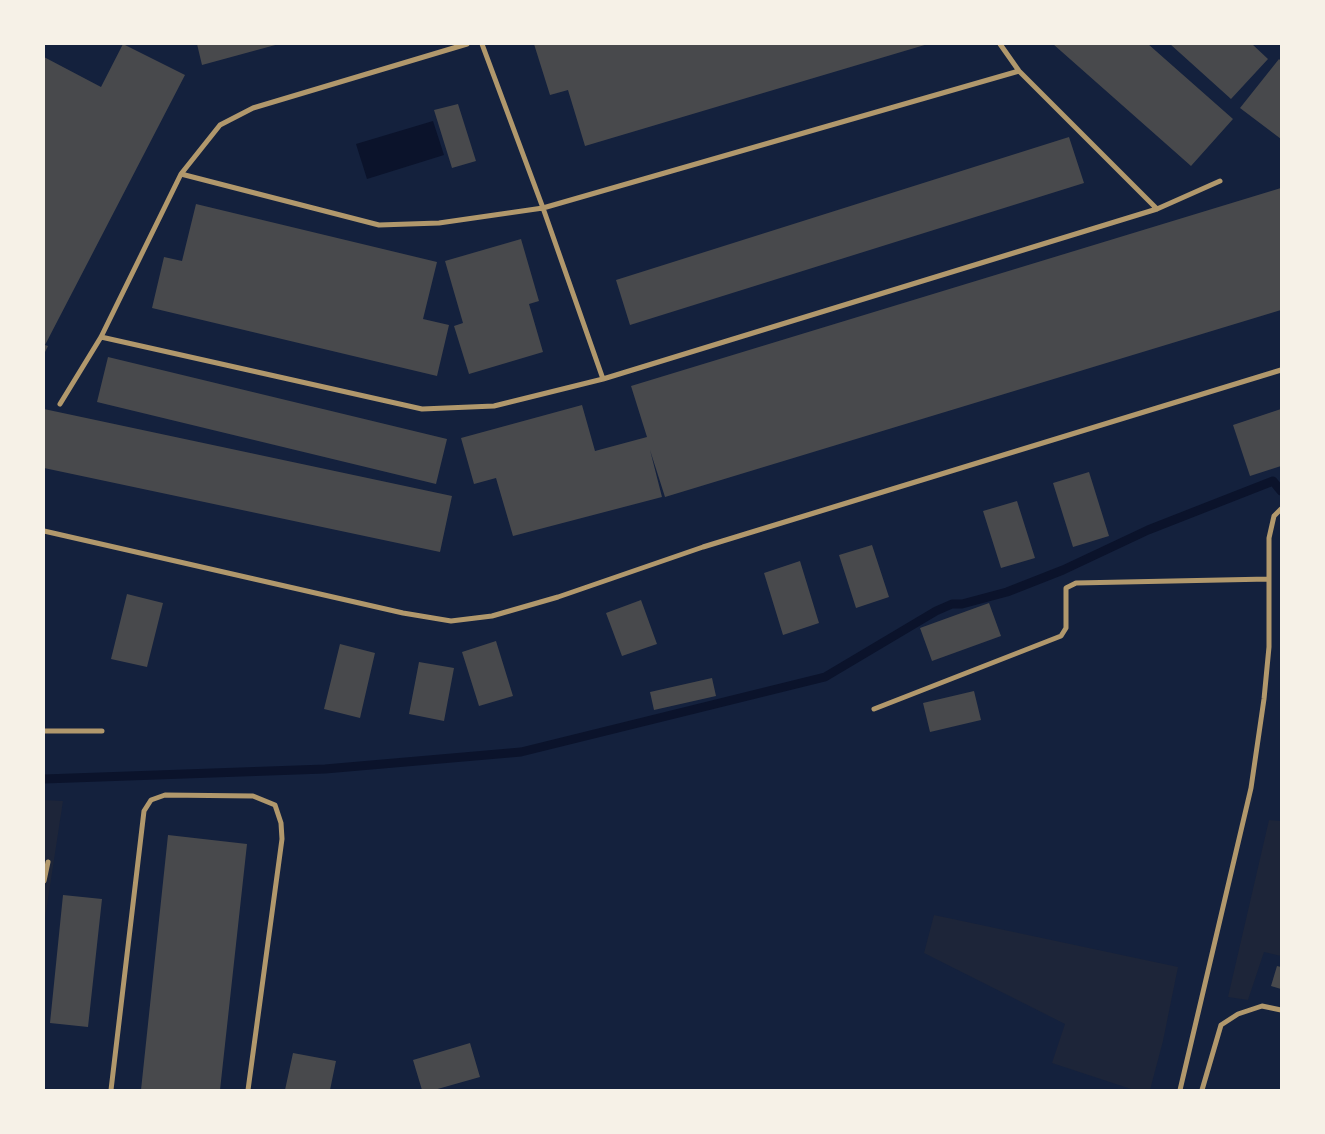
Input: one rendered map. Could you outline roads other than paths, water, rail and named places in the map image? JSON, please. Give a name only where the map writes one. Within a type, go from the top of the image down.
[{"type":"street","points":[[60,404],[101,337],[181,174],[220,125],[253,108],[467,44]]},
{"type":"street","points":[[482,44],[543,208],[603,379]]},
{"type":"street","points":[[1000,44],[1019,71],[1157,209]]},
{"type":"street","points":[[181,174],[380,225],[439,223],[543,208],[1019,71]]},
{"type":"street","points":[[101,337],[422,409],[494,406],[603,379],[1157,209],[1220,181]]},
{"type":"street","points":[[44,532],[403,613],[451,621],[492,616],[558,597],[703,547],[1281,370]]},
{"type":"street","points":[[1180,1090],[1251,788],[1264,699],[1269,647],[1269,538],[1274,516],[1281,509]]},
{"type":"street","points":[[874,709],[1061,636],[1066,628],[1066,588],[1076,583],[1269,579]]},
{"type":"street","points":[[44,731],[102,731]]},
{"type":"street","points":[[111,1090],[144,811],[151,800],[165,795],[253,796],[275,805],[282,823],[282,838],[248,1090]]},
{"type":"street","points":[[44,881],[48,862]]},
{"type":"street","points":[[1202,1090],[1221,1025],[1238,1014],[1262,1006],[1281,1010]]},
{"type":"waterway","points":[[44,779],[325,769],[521,752],[825,677],[936,611],[952,604],[962,604],[1007,592],[1063,570],[1148,530],[1273,481],[1281,491]]}]
